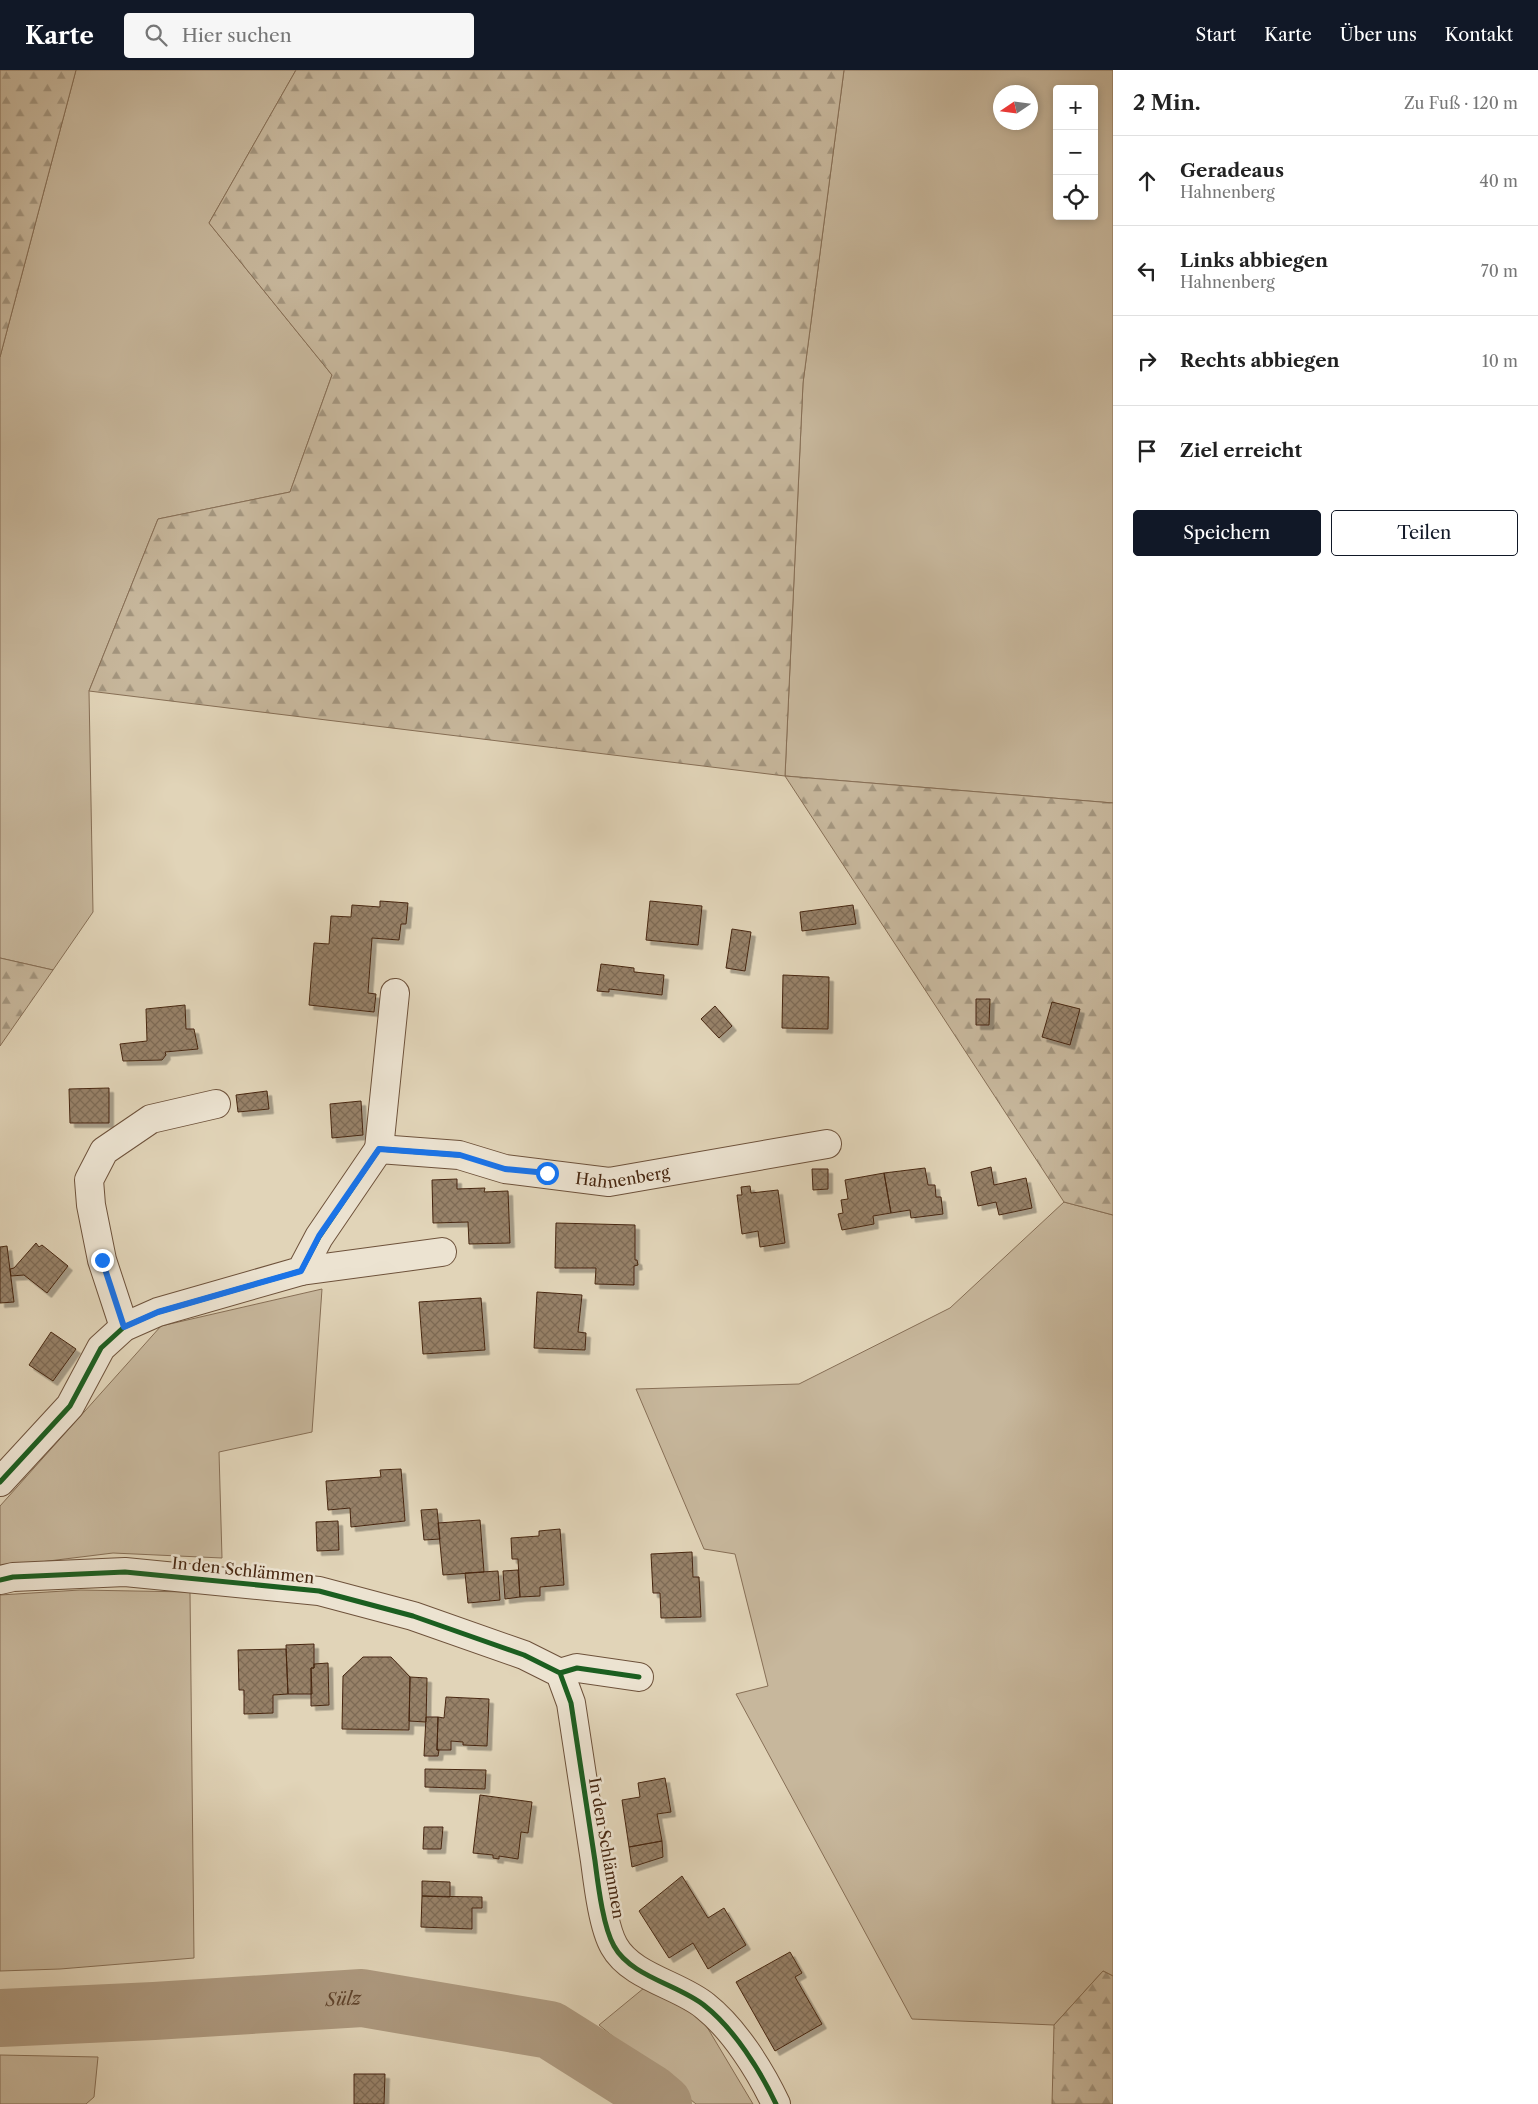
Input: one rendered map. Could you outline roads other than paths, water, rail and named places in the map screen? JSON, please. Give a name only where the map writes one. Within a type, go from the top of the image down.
[{"type":"street","points":[[301,1271],[319,1236],[379,1149],[395,993]]},
{"type":"street","points":[[124,1327],[102,1260],[91,1205],[89,1180],[104,1151],[151,1119],[216,1104]]},
{"type":"street","name":"Hahnenberg","points":[[379,1149],[460,1155],[505,1169],[609,1182],[827,1144]]},
{"type":"street","points":[[0,1482],[70,1406],[101,1348],[124,1327],[158,1312],[301,1271],[442,1252]]},
{"type":"street","name":"In den Schlämmen","points":[[0,1580],[14,1577],[125,1572],[319,1591],[421,1619],[524,1655],[560,1673],[571,1703],[602,1909],[614,1946],[626,1961],[705,2005],[732,2032],[768,2087],[776,2104]]},
{"type":"street","points":[[560,1673],[577,1668],[639,1677]]},
{"type":"waterway","name":"Sülz","points":[[0,2018],[154,2011],[362,1998],[550,2030],[650,2093],[663,2104]]}]
